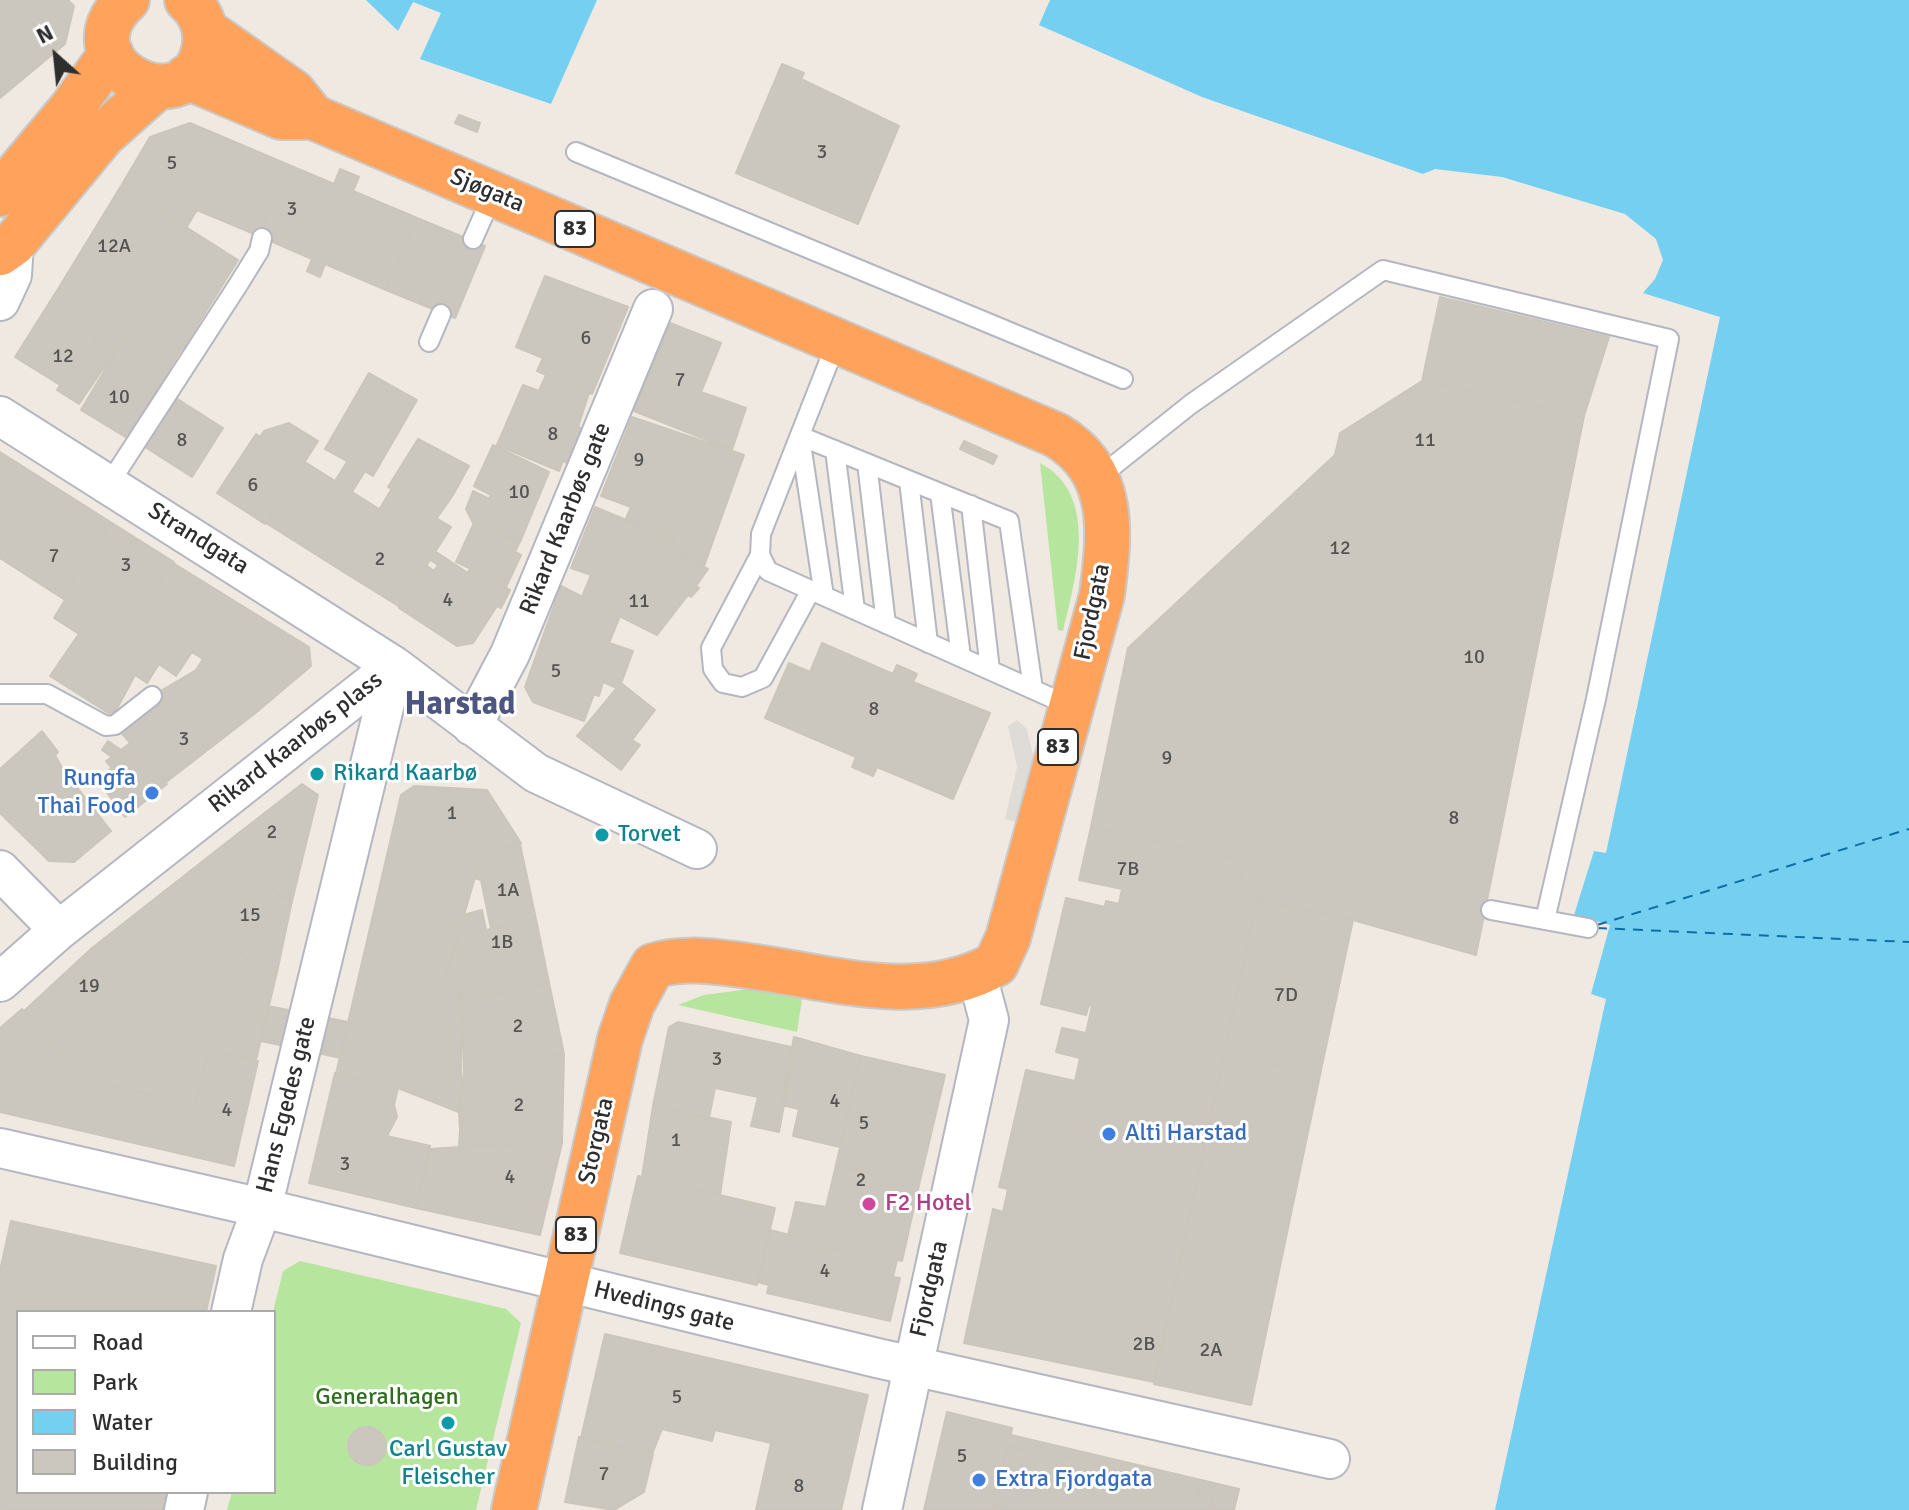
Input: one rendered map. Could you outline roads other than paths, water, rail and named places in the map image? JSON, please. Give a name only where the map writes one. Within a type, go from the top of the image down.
[{"type":"highway","name":"83","points":[[7,248],[103,135],[203,56],[196,15]]},
{"type":"highway","name":"Sjøgata","points":[[196,15],[293,92],[313,117]]},
{"type":"highway","name":"83","points":[[111,21],[116,65],[134,81],[172,82]]},
{"type":"highway","name":"83","points":[[0,194],[71,109],[111,21]]},
{"type":"highway","name":"Sjøgata","points":[[172,82],[281,117],[313,117],[837,341]]},
{"type":"highway","name":"Fjordgata","points":[[837,341],[1056,435],[1077,447],[1098,478],[1107,520],[1104,582],[1051,698],[1008,938],[996,964],[977,975]]},
{"type":"highway","name":"Storgata","points":[[514,1510],[620,1039],[632,1004],[653,966],[677,959],[716,961],[831,979],[933,987],[977,975]]},
{"type":"street","points":[[0,301],[12,275],[7,248]]},
{"type":"street","name":"Rikard Kaarbøs gate","points":[[472,726],[510,654],[653,309]]},
{"type":"street","name":"Strandgata","points":[[0,416],[394,666]]},
{"type":"street","name":"Rikard Kaarbøs plass","points":[[394,666],[472,726]]},
{"type":"street","name":"Rikard Kaarbøs plass","points":[[59,930],[394,666]]},
{"type":"street","name":"Rikard Kaarbøs plass","points":[[339,896],[394,666]]},
{"type":"street","points":[[472,726],[536,773],[697,849]]},
{"type":"street","points":[[0,870],[59,930],[0,982]]},
{"type":"street","name":"Hans Egedes gate","points":[[231,1310],[243,1259],[262,1208],[339,896]]},
{"type":"street","name":"Fjordgata","points":[[882,1510],[989,1020],[977,975]]},
{"type":"street","name":"Hvedings gate","points":[[0,1148],[913,1365],[1330,1459]]},
{"type":"lane","points":[[576,152],[1123,379]]},
{"type":"lane","points":[[473,239],[493,194]]},
{"type":"lane","points":[[109,484],[238,285],[259,251],[262,238]]},
{"type":"lane","points":[[1098,478],[1191,404],[1383,270],[1669,339],[1596,699],[1545,920]]},
{"type":"lane","points":[[429,342],[441,314]]},
{"type":"lane","points":[[800,436],[818,593],[763,678],[742,687],[723,683],[713,669],[711,648],[760,555],[761,534],[837,341]]},
{"type":"lane","points":[[800,436],[1009,521],[1051,698]]},
{"type":"lane","points":[[835,450],[855,610]]},
{"type":"lane","points":[[867,463],[886,624]]},
{"type":"lane","points":[[909,481],[928,643]]},
{"type":"lane","points":[[940,493],[961,657]]},
{"type":"lane","points":[[971,505],[990,670]]},
{"type":"lane","points":[[760,555],[768,571],[1051,698]]},
{"type":"lane","points":[[0,694],[47,694],[106,726],[115,725],[152,696]]},
{"type":"lane","points":[[1491,910],[1588,928]]},
{"type":"water","points":[[366,0],[597,0],[551,104],[420,59],[441,13],[413,2],[398,31]]},
{"type":"water","points":[[1050,0],[1909,0],[1909,1510],[1495,1510],[1606,999],[1591,994],[1610,925],[1574,915],[1594,851],[1606,853],[1720,317],[1643,293],[1655,279],[1663,260],[1656,239],[1625,214],[1502,177],[1435,169],[1423,174],[1202,97],[1039,25]]},
{"type":"place","name":"Rikard Kaarbø","points":[[317,774]]},
{"type":"place","name":"Rungfa Thai Food","points":[[152,793]]},
{"type":"place","name":"Torvet","points":[[602,835]]},
{"type":"place","name":"Alti Harstad","points":[[1109,1134]]},
{"type":"place","name":"F2 Hotel","points":[[869,1204]]},
{"type":"place","name":"Carl Gustav Fleischer","points":[[448,1423]]},
{"type":"place","name":"Extra Fjordgata","points":[[979,1480]]},
{"type":"district","name":"Harstad","points":[[460,706]]},
{"type":"park label","name":"Generalhagen","points":[[387,1398]]}]
